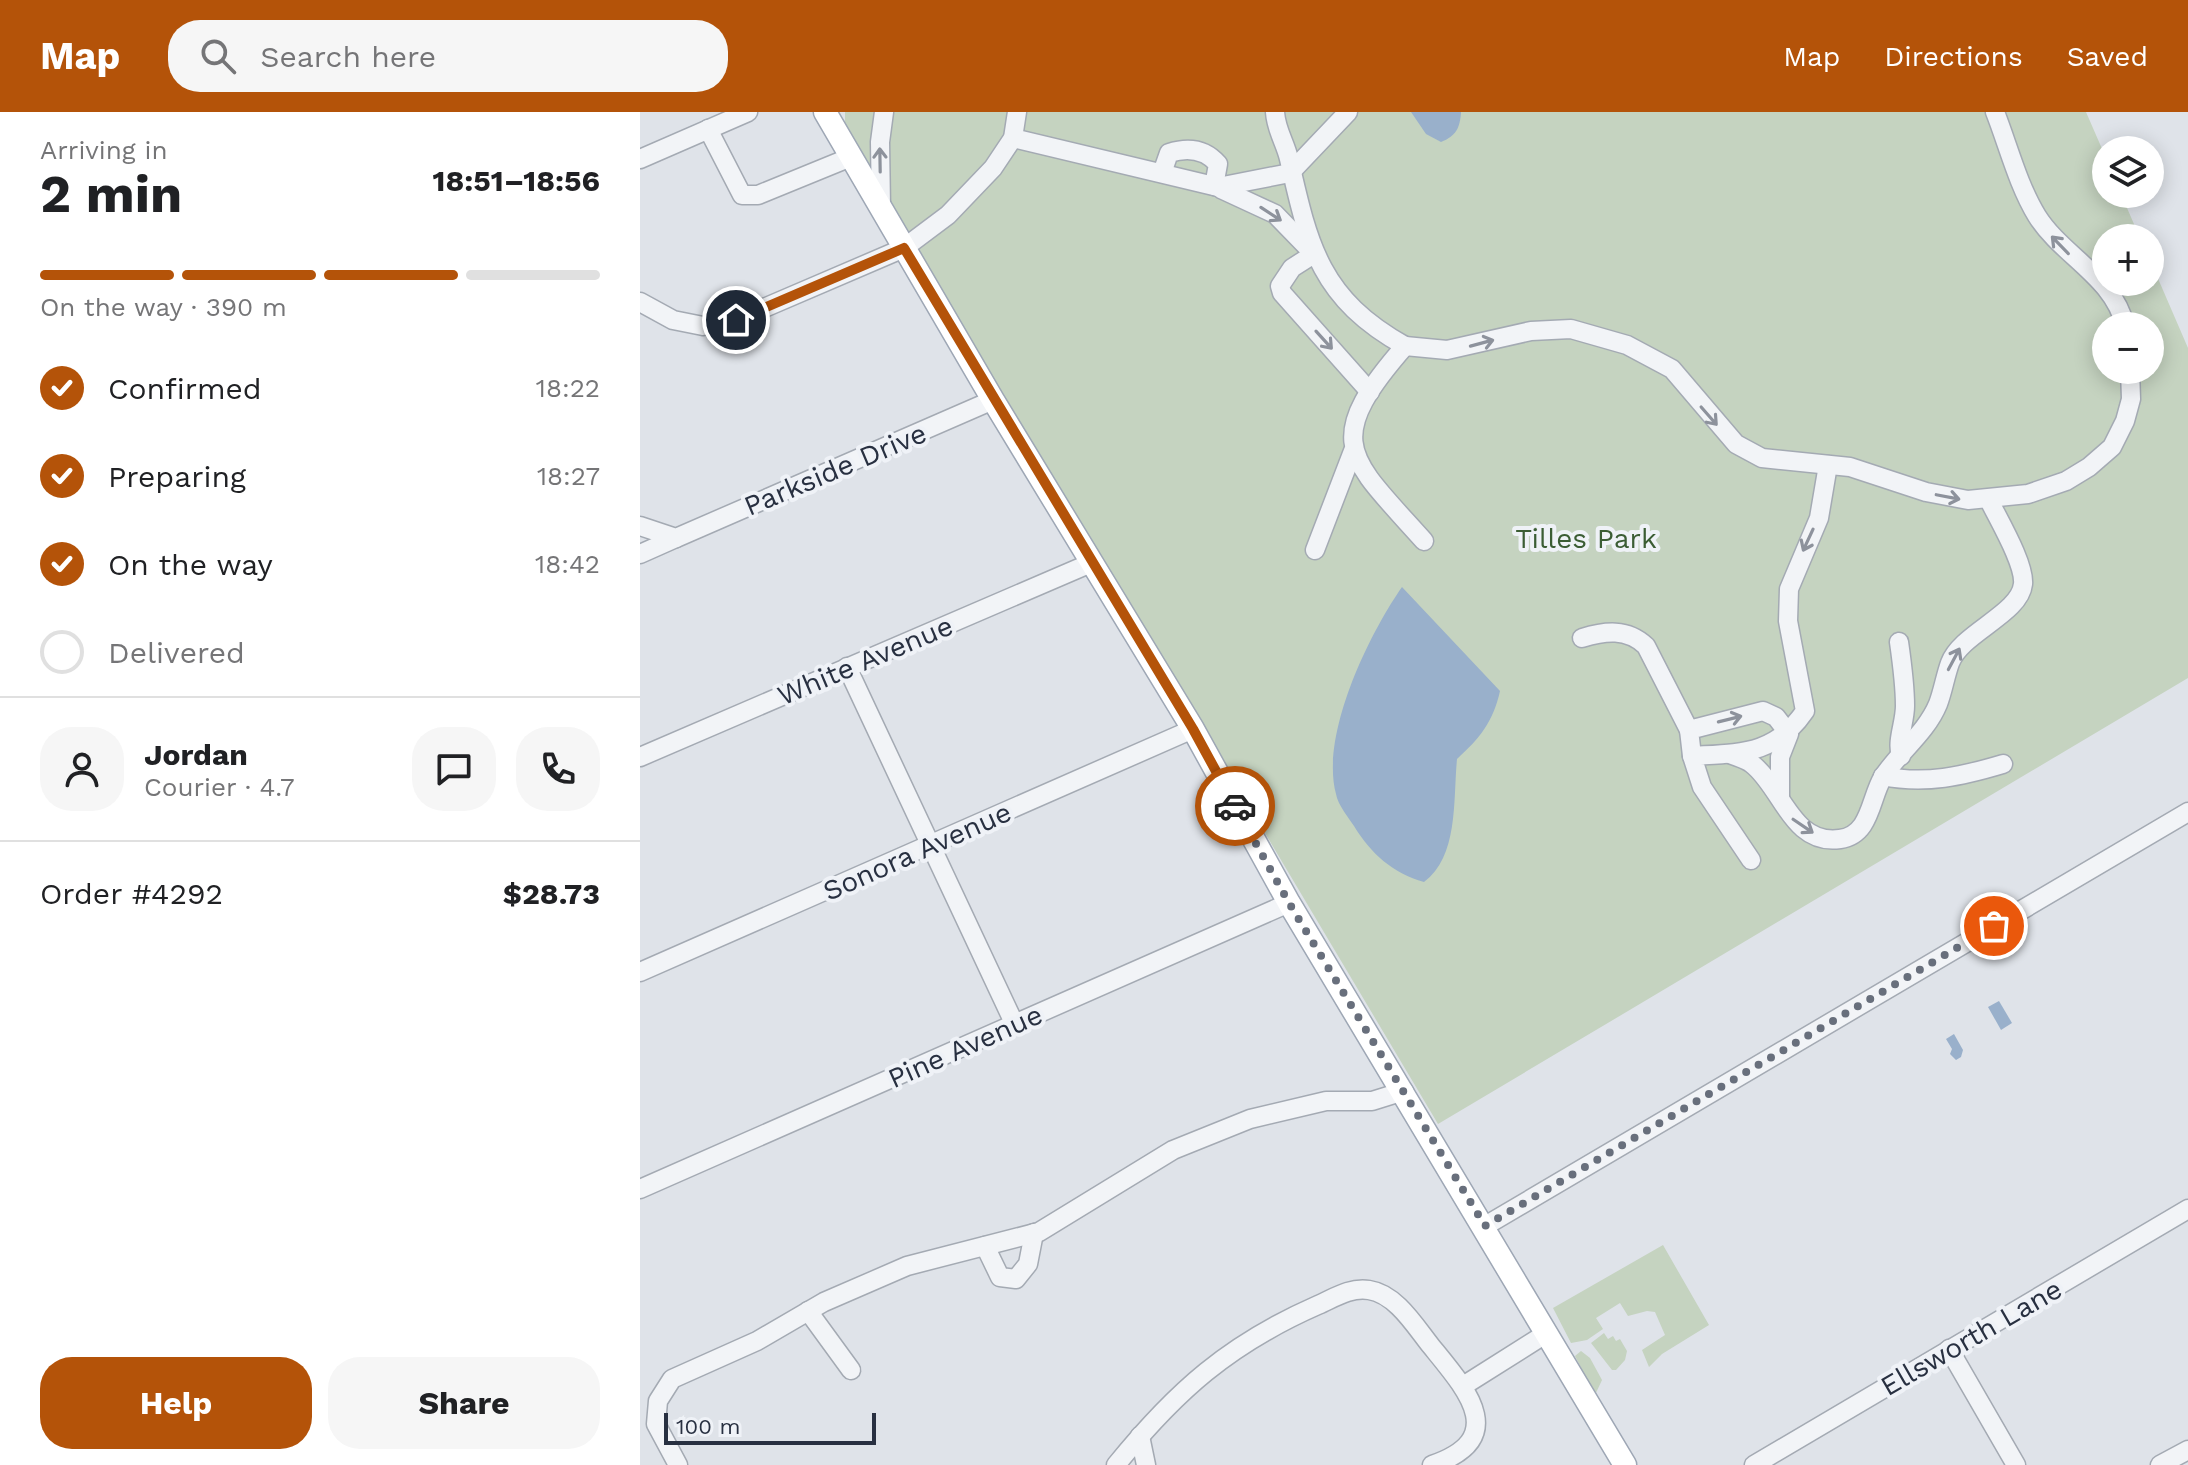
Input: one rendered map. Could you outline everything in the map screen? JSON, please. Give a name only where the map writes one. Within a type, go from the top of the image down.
[{"type":"main road","points":[[825,112],[993,400],[1193,729],[1289,903],[1485,1226],[1625,1465]]},
{"type":"street","points":[[640,159],[715,122],[748,112]]},
{"type":"street","points":[[881,208],[880,142],[884,112]]},
{"type":"street","points":[[640,302],[673,320],[703,326],[736,320],[904,248],[948,215],[975,188],[1013,138],[1017,112]]},
{"type":"street","points":[[1275,112],[1314,254],[1339,297],[1369,326],[1405,346],[1447,350],[1531,331],[1571,329],[1627,345],[1672,369],[1710,417],[1747,452],[1762,458],[1850,467],[1945,497],[1989,500],[2028,494],[2066,481],[2112,447],[2131,399],[2130,384]]},
{"type":"street","points":[[1216,186],[1290,173],[1348,112]]},
{"type":"street","points":[[1995,112],[2036,213],[2064,249],[2104,284],[2121,312]]},
{"type":"street","points":[[715,122],[742,195],[758,195],[851,157]]},
{"type":"street","points":[[1013,138],[1216,186],[1275,214],[1314,254]]},
{"type":"street","points":[[1162,173],[1169,153],[1180,149],[1200,151],[1218,164],[1216,186]]},
{"type":"street","points":[[1314,254],[1292,268],[1280,286],[1282,293],[1370,392]]},
{"type":"street","points":[[1315,550],[1353,451],[1353,425],[1370,392],[1405,346]]},
{"type":"street","name":"Parkside Drive","points":[[640,554],[993,400]]},
{"type":"street","points":[[1353,451],[1368,478],[1424,541]]},
{"type":"street","points":[[1780,798],[1780,757],[1789,734],[1805,711],[1788,621],[1789,589],[1819,518],[1828,465]]},
{"type":"street","points":[[1730,754],[1752,763],[1801,828],[1821,837],[1840,839],[1856,833],[1868,815],[1883,776],[1938,706],[1957,650],[2015,599],[2023,588],[2019,564],[1989,500]]},
{"type":"street","points":[[640,526],[676,538]]},
{"type":"street","name":"White Avenue","points":[[640,757],[1091,563]]},
{"type":"street","points":[[1582,638],[1602,632],[1638,638],[1646,646],[1689,730],[1692,756],[1702,787],[1751,860]]},
{"type":"street","points":[[1899,642],[1905,701],[1898,746],[1901,756]]},
{"type":"street","points":[[847,667],[928,846],[1015,1025]]},
{"type":"street","points":[[1689,730],[1763,711],[1776,717],[1789,734]]},
{"type":"street","name":"Sonora Avenue","points":[[640,972],[1193,729]]},
{"type":"street","points":[[1692,756],[1762,748],[1789,734]]},
{"type":"street","points":[[1883,776],[1911,781],[1937,780],[2003,764]]},
{"type":"street","points":[[1485,1226],[2188,812]]},
{"type":"street","name":"Pine Avenue","points":[[640,1189],[1289,903]]},
{"type":"street","points":[[678,1465],[656,1424],[658,1401],[672,1379],[757,1341],[808,1311],[907,1266],[1034,1233],[1173,1150],[1250,1119],[1326,1101],[1372,1101],[1404,1091]]},
{"type":"street","name":"Ellsworth Lane","points":[[1754,1465],[2188,1209]]},
{"type":"street","points":[[985,1246],[1000,1277],[1016,1279],[1028,1264],[1034,1233]]},
{"type":"street","points":[[1116,1465],[1199,1374],[1275,1324],[1353,1289],[1380,1294],[1401,1309],[1463,1386],[1477,1418],[1476,1431],[1470,1443],[1455,1457],[1432,1465]]},
{"type":"street","points":[[808,1311],[851,1370]]},
{"type":"street","points":[[1463,1386],[1547,1333]]},
{"type":"street","points":[[1949,1349],[2016,1465]]},
{"type":"street","points":[[1140,1436],[1146,1465]]},
{"type":"street","points":[[2160,1465],[2188,1450]]},
{"type":"green space","name":"Tilles Park","points":[[845,112],[2086,112],[2096,136],[2092,136],[2092,208],[2127,208],[2134,224],[2092,224],[2092,296],[2164,296],[2164,292],[2188,348],[2188,678],[1438,1124],[1158,653],[916,267],[845,132]]},
{"type":"green space","points":[[1663,1245],[1709,1325],[1662,1354],[1649,1367],[1642,1350],[1665,1335],[1655,1312],[1628,1316],[1620,1303],[1596,1318],[1603,1329],[1587,1340],[1571,1343],[1553,1308]]},
{"type":"green space","points":[[1604,1333],[1608,1339],[1613,1336],[1616,1341],[1620,1339],[1627,1351],[1625,1360],[1616,1370],[1612,1370],[1591,1343]]},
{"type":"green space","points":[[1581,1351],[1590,1358],[1602,1380],[1595,1395],[1575,1356]]},
{"type":"water","points":[[1411,112],[1461,112],[1460,123],[1450,137],[1441,142],[1426,134]]},
{"type":"water","points":[[1402,587],[1500,691],[1494,712],[1484,729],[1457,759],[1449,842],[1435,871],[1424,882],[1393,868],[1368,845],[1339,802],[1333,770],[1341,715],[1351,686],[1362,658]]},
{"type":"water","points":[[1999,1001],[2012,1023],[2001,1030],[1988,1007]]},
{"type":"water","points":[[1954,1034],[1963,1050],[1956,1060],[1950,1054],[1952,1049],[1946,1039]]},
{"type":"way so far","points":[[1235,806],[1289,903],[1485,1226],[1994,926]]},
{"type":"route","points":[[736,320],[904,248],[1193,729],[1235,806]]}]
